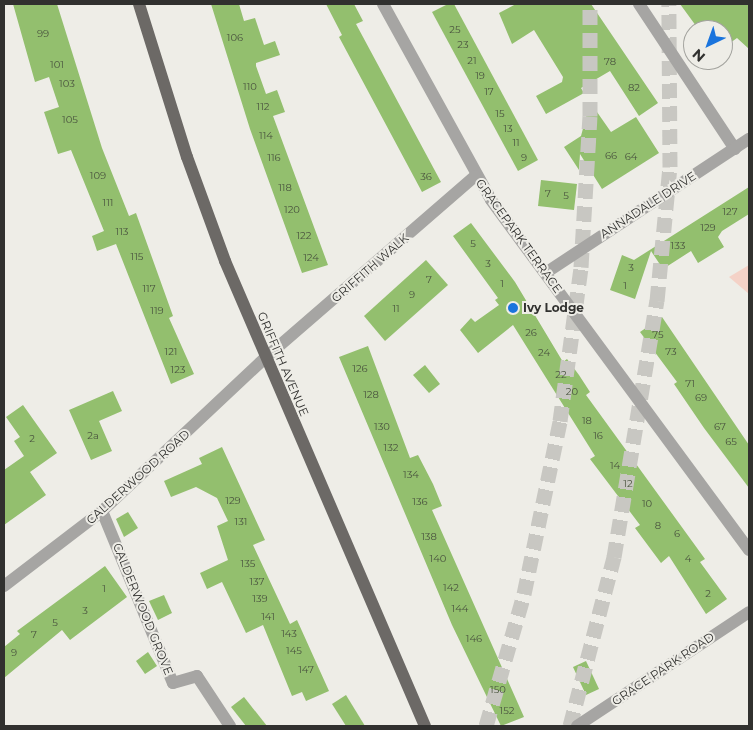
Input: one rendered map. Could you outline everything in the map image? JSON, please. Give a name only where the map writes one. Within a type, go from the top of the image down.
[{"type":"main road","name":"GRIFFITH AVENUE","points":[[139,4],[187,157],[264,359],[425,726]]},
{"type":"street","name":"GRACEPARK TERRACE","points":[[383,4],[475,176],[749,550]]},
{"type":"street","points":[[639,4],[735,149]]},
{"type":"street","name":"ANNADALE DRIVE","points":[[546,272],[749,139]]},
{"type":"street","name":"GRIFFITH WALK","points":[[264,359],[475,176]]},
{"type":"street","name":"CALDERWOOD ROAD","points":[[4,586],[102,511],[264,359]]},
{"type":"street","name":"CALDERWOOD GROVE","points":[[102,511],[172,683],[197,676],[230,726]]},
{"type":"street","name":"GRACE PARK ROAD","points":[[577,726],[749,612]]},
{"type":"shaded area","points":[[749,265],[749,294],[729,277]]},
{"type":"building","points":[[13,4],[57,4],[102,148],[129,216],[136,213],[173,316],[169,318],[194,374],[171,384],[116,244],[97,251],[92,236],[104,231],[71,150],[58,154],[44,112],[59,107],[49,77],[35,82]]},
{"type":"building","points":[[211,4],[239,4],[244,21],[255,18],[264,45],[275,41],[280,55],[256,63],[256,66],[266,94],[277,90],[285,112],[273,116],[328,265],[302,273],[250,129]]},
{"type":"building","points":[[326,4],[354,4],[363,21],[356,24],[441,182],[422,192],[339,37],[342,35]]},
{"type":"building","points":[[448,4],[454,4],[538,160],[518,171],[432,12]]},
{"type":"building","points":[[516,4],[591,4],[658,103],[639,116],[610,71],[581,88],[584,93],[546,114],[536,96],[562,82],[563,77],[534,30],[512,44],[499,13]]},
{"type":"building","points":[[680,4],[749,4],[749,49],[737,38],[733,41],[733,20],[692,20]]},
{"type":"building","points":[[590,102],[611,132],[636,117],[659,153],[602,189],[580,154],[579,170],[564,147],[581,136]]},
{"type":"building","points":[[541,180],[577,184],[574,210],[538,206]]},
{"type":"building","points":[[749,187],[749,214],[722,231],[718,237],[724,247],[698,263],[691,251],[663,269],[651,251],[635,299],[610,290],[622,255],[634,260]]},
{"type":"building","points":[[471,223],[515,282],[563,362],[567,359],[579,375],[590,392],[586,395],[705,559],[700,562],[727,599],[706,614],[669,556],[661,563],[635,528],[640,525],[590,459],[595,456],[513,325],[478,353],[460,330],[471,318],[475,322],[499,305],[495,300],[498,298],[453,236]]},
{"type":"building","points":[[426,260],[448,285],[385,341],[364,316]]},
{"type":"building","points":[[662,317],[749,445],[749,488],[704,428],[674,384],[677,382],[640,332]]},
{"type":"building","points":[[368,346],[410,458],[418,455],[433,484],[442,506],[432,510],[524,717],[501,726],[452,625],[339,357]]},
{"type":"building","points":[[425,365],[440,384],[429,393],[413,375]]},
{"type":"building","points":[[113,391],[122,411],[99,421],[112,451],[91,460],[69,410]]},
{"type":"building","points":[[23,405],[57,453],[30,472],[46,495],[4,525],[4,470],[24,456],[14,441],[20,437],[6,417]]},
{"type":"building","points":[[222,447],[265,540],[253,545],[290,624],[297,620],[329,691],[306,701],[302,692],[292,696],[263,625],[246,633],[222,582],[207,589],[200,573],[228,560],[217,526],[228,521],[217,498],[196,487],[171,497],[164,481],[202,464],[199,458]]},
{"type":"building","points":[[128,512],[138,528],[124,537],[116,519]]},
{"type":"building","points":[[105,566],[127,597],[70,640],[62,630],[4,678],[4,647],[20,634],[17,631]]},
{"type":"building","points":[[164,595],[172,613],[158,620],[149,601]]},
{"type":"building","points":[[148,652],[157,666],[145,674],[136,661]]},
{"type":"building","points":[[586,661],[599,689],[586,695],[573,667]]},
{"type":"building","points":[[346,695],[365,726],[346,726],[332,704]]},
{"type":"building","points":[[244,697],[267,726],[246,726],[231,707]]},
{"type":"tunnel","points":[[486,726],[524,594],[560,421],[581,267],[590,116],[590,4]]},
{"type":"tunnel","points":[[570,726],[614,557],[657,301],[670,167],[669,4]]},
{"type":"place","name":"Ivy Lodge","points":[[513,308]]}]
